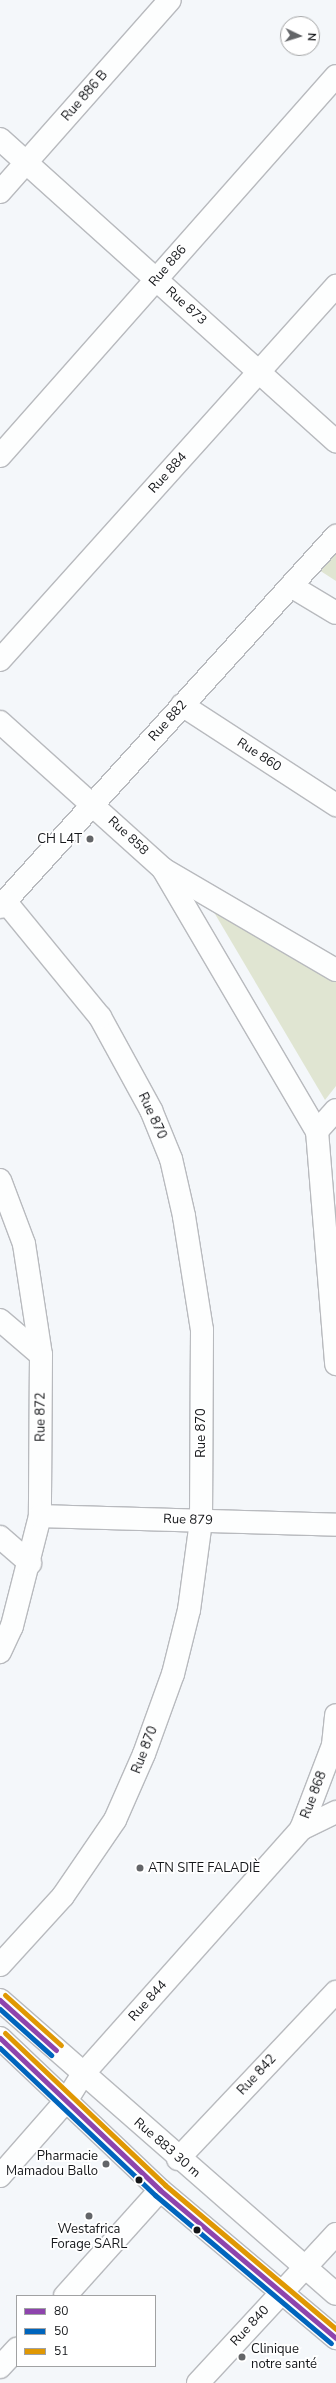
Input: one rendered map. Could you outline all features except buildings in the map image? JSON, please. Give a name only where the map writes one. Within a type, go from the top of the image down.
[{"type":"street","name":"Rue 886 B","points":[[0,192],[170,0]]},
{"type":"street","name":"Rue 886","points":[[0,456],[336,76]]},
{"type":"street","name":"Rue 873","points":[[0,139],[336,442]]},
{"type":"street","name":"Rue 884","points":[[0,660],[336,286]]},
{"type":"street","name":"Rue 882","points":[[3,904],[336,536]]},
{"type":"street","points":[[291,586],[336,613]]},
{"type":"street","name":"Rue 860","points":[[182,705],[336,805]]},
{"type":"street","name":"Rue 858","points":[[0,722],[94,804],[163,869]]},
{"type":"street","points":[[163,869],[336,970]]},
{"type":"street","points":[[163,869],[317,1132],[329,1178],[336,1364]]},
{"type":"street","name":"Rue 870","points":[[0,1965],[63,1896],[115,1820],[144,1754],[173,1674],[189,1610],[201,1521],[202,1330],[184,1216],[171,1159],[151,1110],[100,1017],[3,904]]},
{"type":"street","points":[[317,1132],[336,1110]]},
{"type":"street","name":"Rue 872","points":[[0,1180],[24,1244],[41,1355],[40,1516],[30,1563],[12,1626],[0,1652]]},
{"type":"street","points":[[0,1320],[41,1355]]},
{"type":"street","name":"Rue 879","points":[[40,1516],[336,1525]]},
{"type":"street","points":[[0,1537],[30,1563]]},
{"type":"street","name":"Rue 868","points":[[301,1829],[335,1746],[336,1715]]},
{"type":"street","points":[[301,1829],[336,1812]]},
{"type":"street","name":"Rue 844","points":[[0,2176],[66,2102],[83,2074],[301,1829]]},
{"type":"street","name":"Rue 842","points":[[178,2159],[336,1992]]},
{"type":"street","name":"Rue 883 30 m","points":[[0,2000],[178,2159],[336,2294]]},
{"type":"street","points":[[0,2038],[160,2190],[283,2291],[336,2338]]},
{"type":"street","points":[[66,2295],[160,2190]]},
{"type":"street","name":"Rue 840","points":[[204,2381],[283,2291],[336,2234]]},
{"type":"street","points":[[0,2368],[16,2350]]},
{"type":"green space","points":[[336,552],[336,581],[319,570]]},
{"type":"green space","points":[[202,892],[336,970],[336,1086],[325,1100]]},
{"type":"transit line","name":"51","points":[[5,1995],[61,2045]]},
{"type":"transit line","name":"80","points":[[0,2000],[56,2050]]},
{"type":"transit line","name":"50","points":[[0,2009],[51,2055]]},
{"type":"transit line","name":"51","points":[[5,2033],[165,2185],[336,2329]]},
{"type":"transit line","name":"80","points":[[0,2038],[160,2190],[336,2338]]},
{"type":"transit line","name":"50","points":[[0,2048],[155,2195],[331,2343]]},
{"type":"place","name":"CH L4T","points":[[90,839]]},
{"type":"place","name":"ATN SITE FALADIÈ","points":[[140,1868]]},
{"type":"place","name":"Pharmacie Mamadou Ballo","points":[[106,2164]]},
{"type":"place","name":"Westafrica Forage SARL","points":[[89,2216]]},
{"type":"place","name":"Clinique notre santé","points":[[242,2357]]}]
